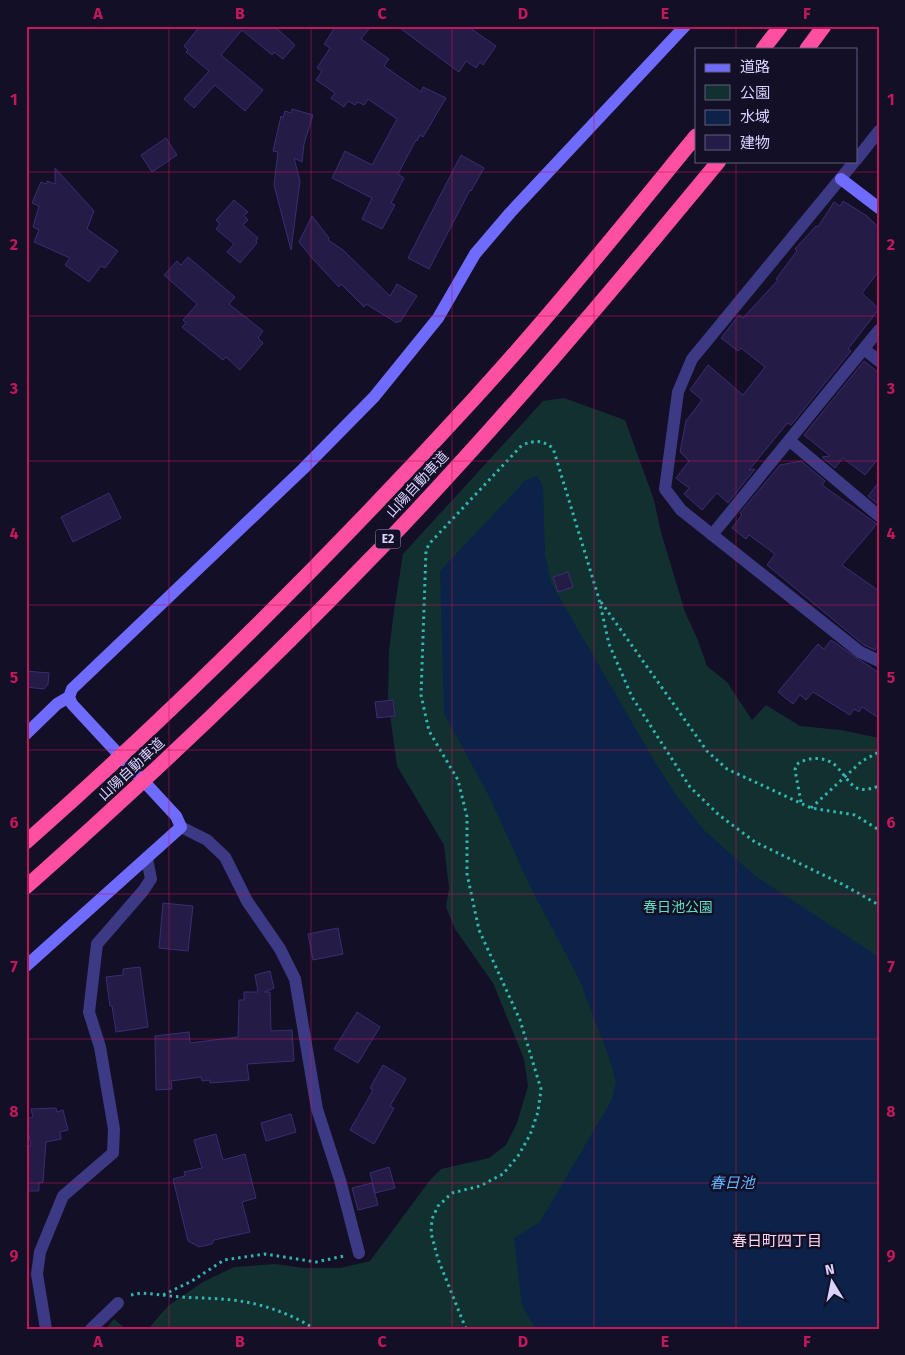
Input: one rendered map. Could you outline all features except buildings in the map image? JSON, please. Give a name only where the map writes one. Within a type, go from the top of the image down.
[{"type":"highway","points":[[765,48],[781,26]]},
{"type":"highway","points":[[808,48],[824,26]]},
{"type":"highway","name":"山陽自動車道","points":[[26,842],[151,727],[375,504],[473,400],[695,137]]},
{"type":"highway","name":"山陽自動車道","points":[[26,887],[174,751],[380,548],[504,414],[625,275],[718,162]]},
{"type":"street","points":[[70,701],[72,689],[303,469],[374,397],[438,318],[481,248],[510,213],[686,26]]},
{"type":"street","points":[[858,157],[879,131]]},
{"type":"street","points":[[854,162],[692,359],[678,392],[665,489],[681,510],[860,652],[879,661]]},
{"type":"street","points":[[841,179],[879,208]]},
{"type":"street","points":[[712,534],[879,330]]},
{"type":"street","points":[[864,349],[879,360]]},
{"type":"street","points":[[790,441],[879,516]]},
{"type":"street","points":[[26,734],[57,704],[70,701]]},
{"type":"street","points":[[70,701],[179,822],[207,840],[225,857],[247,900],[280,949],[294,978],[317,1109],[340,1180],[359,1253]]},
{"type":"street","points":[[26,966],[147,858],[179,822]]},
{"type":"street","points":[[46,1329],[37,1274],[40,1252],[63,1196],[113,1153],[114,1128],[100,1047],[89,1012],[97,944],[144,891],[151,879],[147,858]]},
{"type":"street","points":[[91,1329],[118,1303]]},
{"type":"path","points":[[466,1329],[438,1260],[431,1233],[432,1219],[438,1206],[452,1193],[480,1186],[503,1174],[518,1156],[530,1135],[538,1112],[541,1089],[530,1045],[479,930],[467,874],[468,817],[458,780],[429,731],[421,695],[426,551],[430,544],[522,445],[532,441],[543,441],[553,448],[558,458],[599,599],[609,644],[632,697],[690,787],[719,815],[756,842],[842,884],[879,905]]},
{"type":"path","points":[[599,599],[707,752],[727,769],[801,802],[810,808],[824,812],[855,815],[879,830]]},
{"type":"path","points":[[810,808],[862,761],[879,752]]},
{"type":"path","points":[[801,802],[795,775],[796,765],[801,761],[813,759],[826,760],[837,767],[844,778],[860,789],[868,790],[879,786]]},
{"type":"path","points":[[163,1295],[192,1281],[224,1260],[265,1254],[316,1262],[359,1253]]},
{"type":"path","points":[[118,1303],[123,1298],[141,1293],[188,1299],[241,1301],[280,1311],[315,1329]]},
{"type":"green space","name":"春日池公園","points":[[564,398],[625,420],[654,500],[661,532],[685,612],[707,666],[727,682],[752,720],[766,705],[800,726],[841,730],[879,738],[879,1329],[148,1329],[168,1306],[203,1282],[234,1267],[275,1264],[304,1268],[340,1268],[370,1261],[430,1180],[441,1169],[489,1158],[506,1145],[517,1123],[528,1086],[524,1059],[493,983],[455,929],[446,907],[449,888],[444,845],[397,766],[388,699],[389,650],[403,554],[543,401]]},
{"type":"green space","points":[[114,1319],[126,1329],[106,1329]]},
{"type":"water","name":"春日池","points":[[537,476],[543,486],[545,554],[551,583],[676,795],[704,830],[755,876],[879,957],[879,1329],[536,1329],[522,1306],[514,1238],[540,1222],[611,1101],[616,1082],[611,1063],[580,981],[529,884],[490,798],[444,713],[440,571],[526,480]]},
{"type":"district","name":"春日町四丁目","points":[[777,1241]]}]
